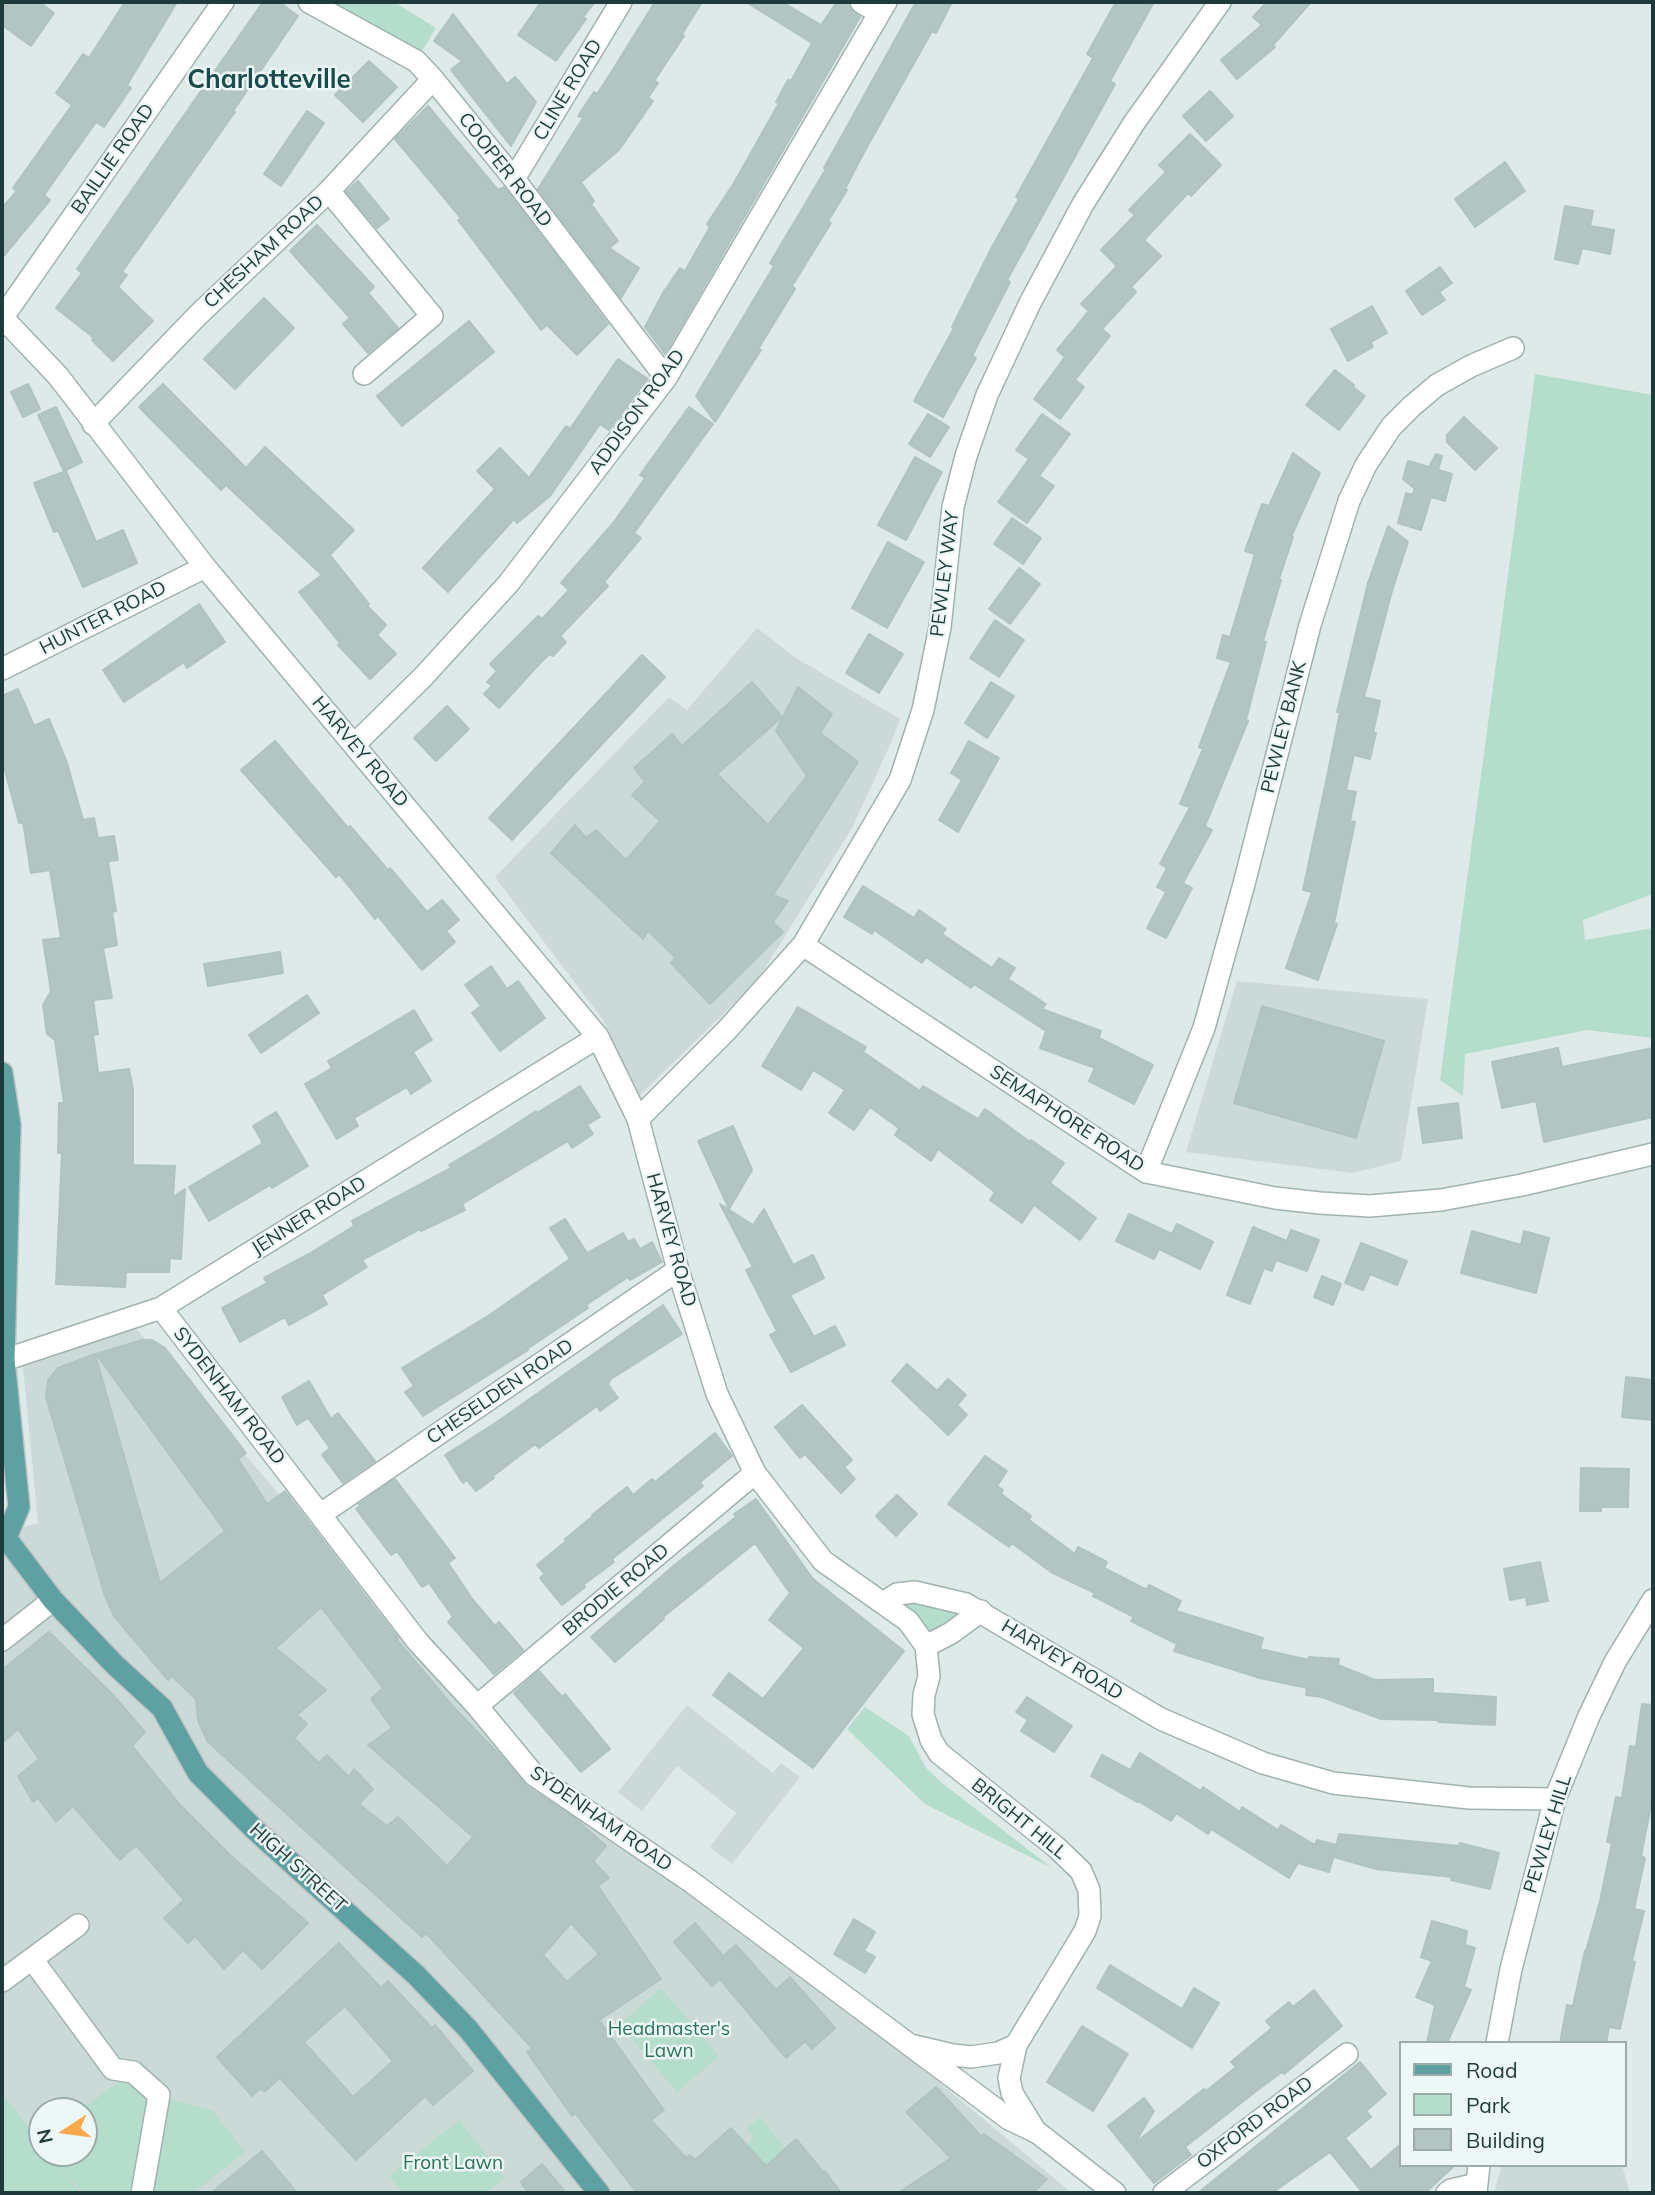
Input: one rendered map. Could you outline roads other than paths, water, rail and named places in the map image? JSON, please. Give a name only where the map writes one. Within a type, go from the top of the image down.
[{"type":"main road","points":[[2,1073],[10,1125],[4,1360],[19,1507],[4,1538]]},
{"type":"main road","name":"HIGH STREET","points":[[4,1538],[53,1600],[115,1665],[162,1707],[198,1773],[255,1830],[416,1975],[468,2029],[599,2193]]},
{"type":"street","name":"BAILLIE ROAD","points":[[2,317],[223,2]]},
{"type":"street","name":"COOPER ROAD","points":[[309,2],[416,61],[514,179],[666,378]]},
{"type":"street","name":"CLINE ROAD","points":[[514,179],[621,2]]},
{"type":"street","points":[[861,2],[883,7]]},
{"type":"street","name":"PEWLEY WAY","points":[[638,1119],[726,1031],[803,945],[900,780],[923,710],[940,628],[953,507],[966,456],[988,395],[1030,303],[1083,204],[1134,123],[1220,2]]},
{"type":"street","name":"ADDISON ROAD","points":[[354,745],[423,677],[508,584],[666,378],[883,7]]},
{"type":"street","name":"CHESHAM ROAD","points":[[93,424],[198,315],[329,191],[433,79]]},
{"type":"street","points":[[329,191],[432,316],[365,374]]},
{"type":"street","name":"HARVEY ROAD","points":[[2,317],[58,376],[205,567],[598,1037],[638,1119],[678,1270],[717,1394],[755,1474],[823,1561],[883,1603],[897,1594],[915,1592],[981,1611],[1161,1719],[1263,1763],[1333,1783],[1469,1798],[1555,1799]]},
{"type":"street","name":"PEWLEY BANK","points":[[1146,1172],[1204,1028],[1310,625],[1349,501],[1366,465],[1391,427],[1412,406],[1437,385],[1471,366],[1513,348]]},
{"type":"street","name":"HUNTER ROAD","points":[[2,669],[205,567]]},
{"type":"street","name":"SEMAPHORE ROAD","points":[[803,945],[1146,1172],[1275,1198],[1370,1206],[1441,1200],[1522,1185],[1653,1154]]},
{"type":"street","name":"JENNER ROAD","points":[[4,1360],[161,1308],[598,1037]]},
{"type":"street","name":"CHESELDEN ROAD","points":[[321,1514],[678,1270]]},
{"type":"street","name":"SYDENHAM ROAD","points":[[161,1308],[418,1642],[477,1706],[534,1775],[690,1881],[1009,2119],[1038,2133],[1115,2193]]},
{"type":"street","name":"BRODIE ROAD","points":[[477,1706],[755,1474]]},
{"type":"street","points":[[2,1640],[53,1600]]},
{"type":"street","name":"PEWLEY HILL","points":[[1497,2041],[1511,1969],[1555,1799],[1589,1716],[1615,1662],[1653,1600]]},
{"type":"street","points":[[883,1603],[908,1621],[926,1646],[951,1633],[981,1611]]},
{"type":"street","name":"BRIGHT HILL","points":[[926,1646],[929,1676],[923,1714],[939,1753],[1056,1847],[1081,1871],[1089,1890],[1090,1916],[1086,1931],[1016,2045],[1009,2078],[1012,2094],[1038,2133]]},
{"type":"street","points":[[2,1981],[78,1925]]},
{"type":"street","points":[[32,1959],[113,2069],[133,2072],[159,2095],[142,2193]]},
{"type":"street","points":[[910,2045],[953,2055],[984,2057],[1016,2045]]},
{"type":"street","name":"OXFORD ROAD","points":[[1164,2193],[1347,2054]]},
{"type":"street","points":[[1447,2193],[1477,2181]]},
{"type":"district","name":"Charlotteville","points":[[269,80]]},
{"type":"park label","name":"Headmaster's Lawn","points":[[669,2040]]},
{"type":"park label","name":"Front Lawn","points":[[453,2163]]}]
